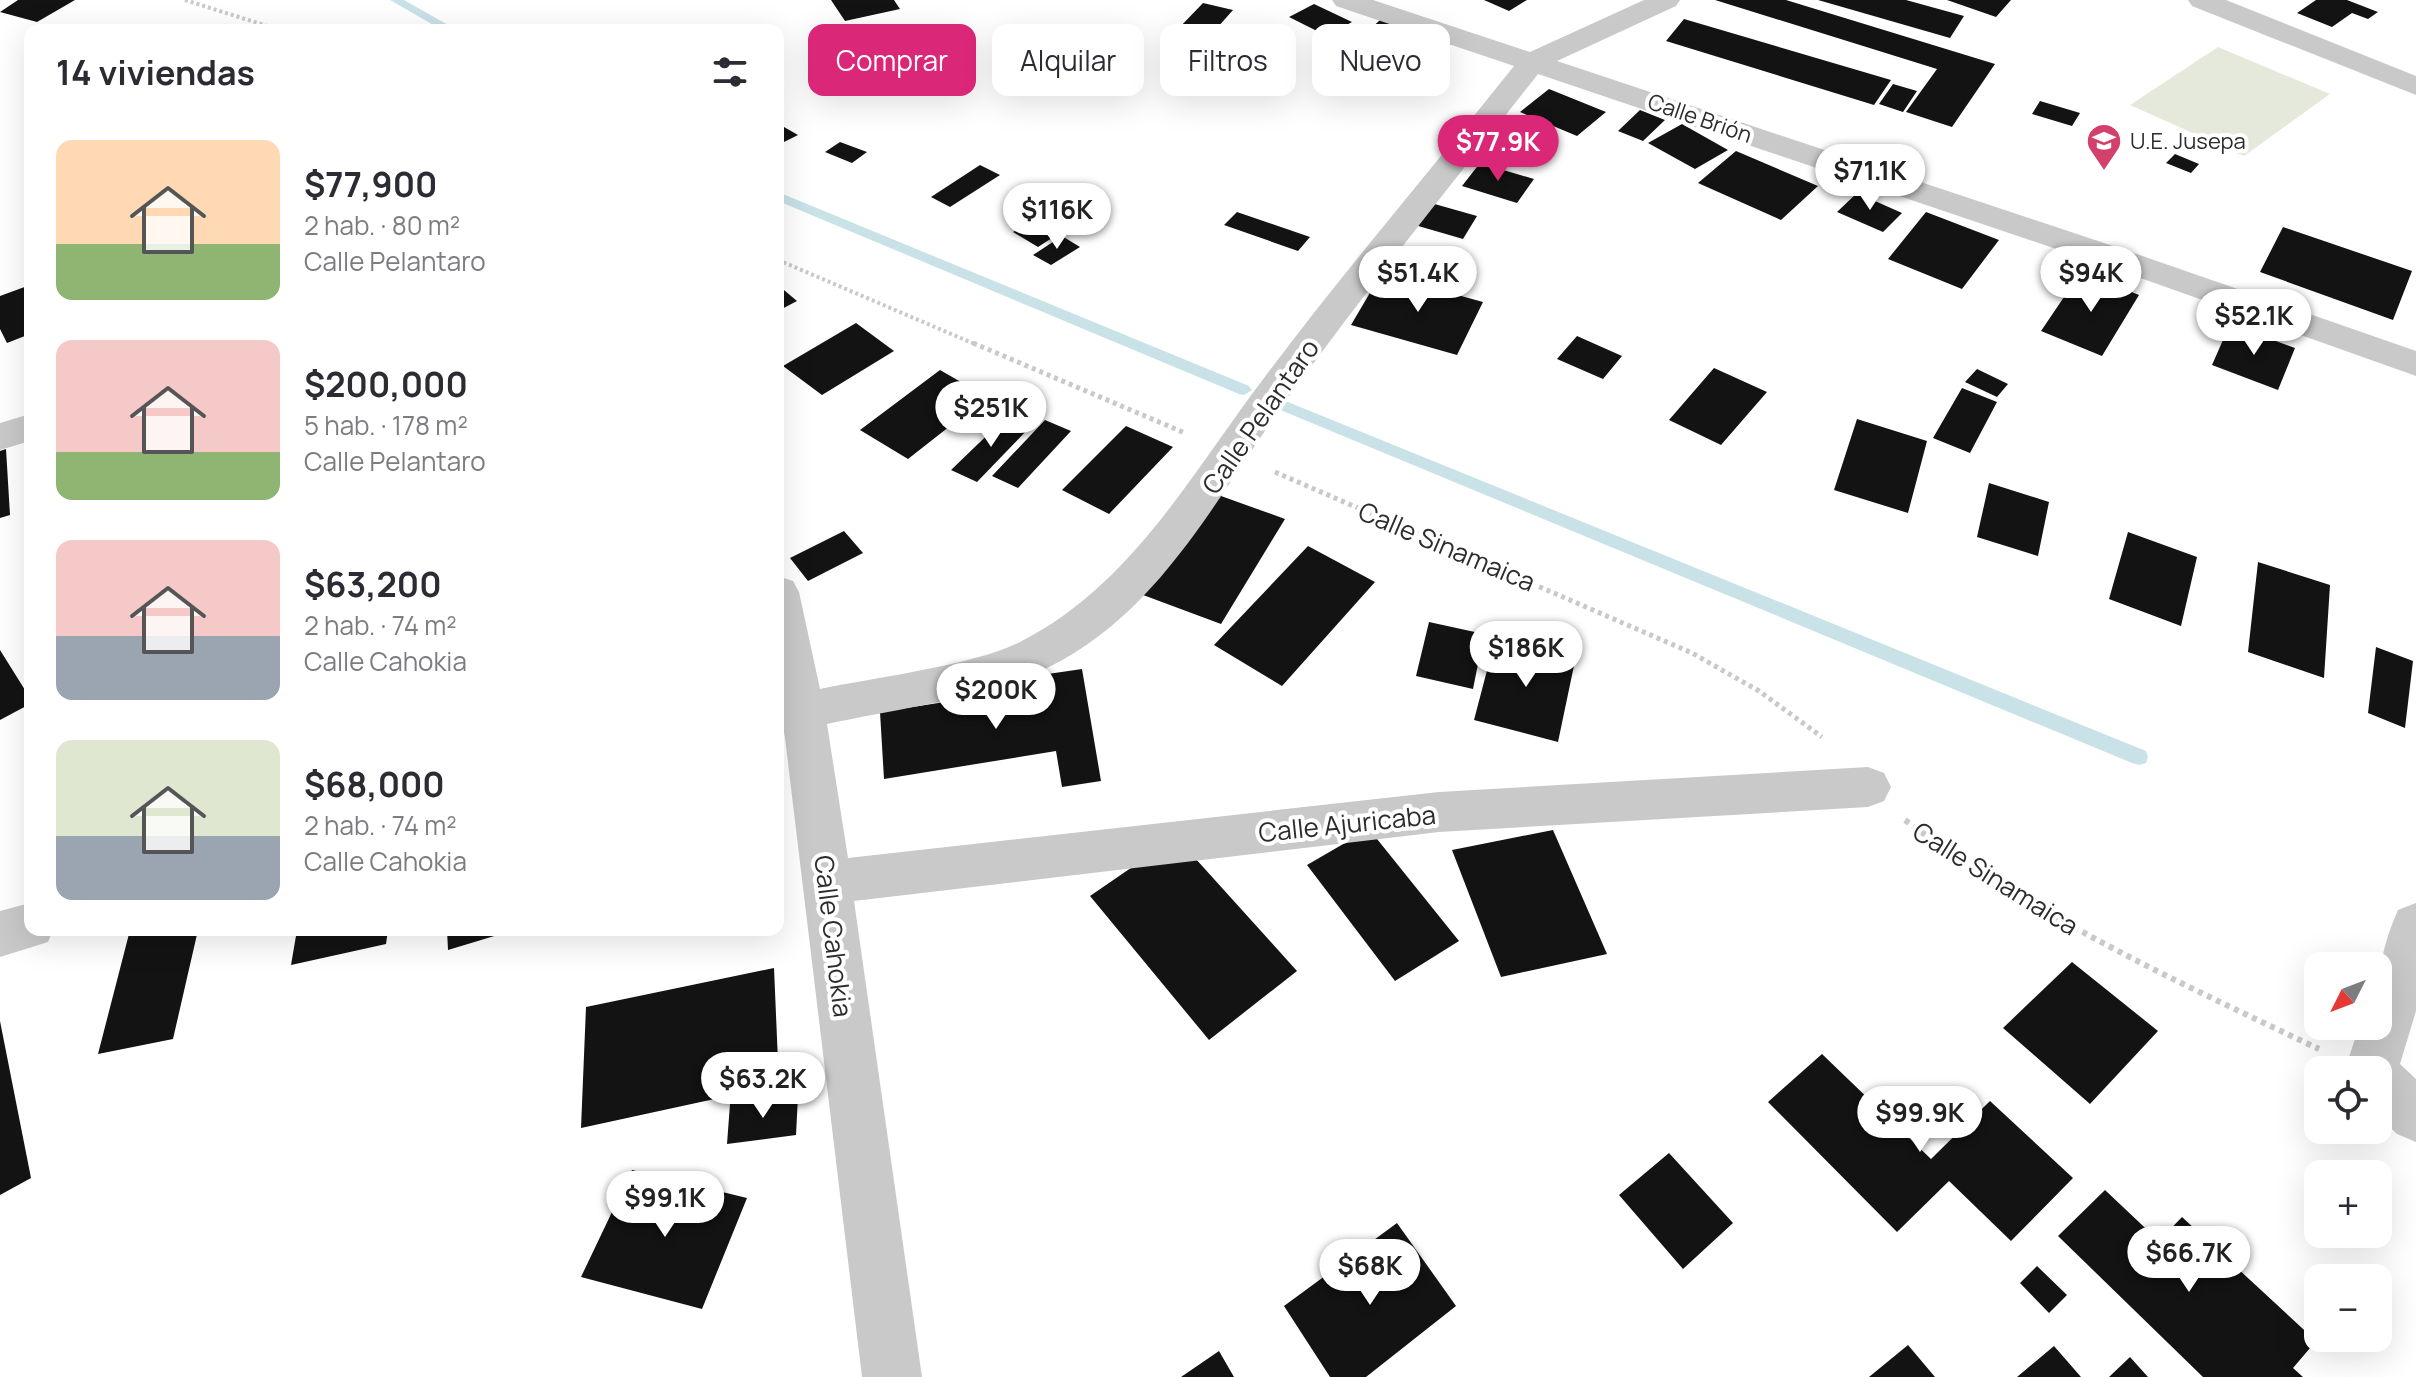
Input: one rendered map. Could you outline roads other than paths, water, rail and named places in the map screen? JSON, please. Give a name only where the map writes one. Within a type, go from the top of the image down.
[{"type":"street","name":"Calle Brión","points":[[1346,0],[2116,258],[2416,364]]},
{"type":"street","name":"Calle Pelantaro","points":[[791,712],[980,673],[1033,655],[1059,640],[1122,591],[1170,540],[1207,492],[1229,452],[1532,62],[1666,0]]},
{"type":"street","points":[[2207,1],[2416,86]]},
{"type":"street","points":[[0,437],[24,429]]},
{"type":"street","name":"Calle Cahokia","points":[[784,647],[791,712],[827,882],[892,1377]]},
{"type":"street","name":"Calle Ajuricaba","points":[[827,882],[1439,812],[1868,787]]},
{"type":"street","points":[[2376,1056],[2416,926]]},
{"type":"street","points":[[0,934],[24,928]]},
{"type":"street","points":[[2392,1093],[2416,1115]]},
{"type":"waterway","points":[[396,0],[440,24]]},
{"type":"waterway","points":[[784,198],[1244,390]]},
{"type":"waterway","points":[[1283,405],[2139,757]]},
{"type":"place","name":"U.E. Jusepa","points":[[2104,172]]}]
